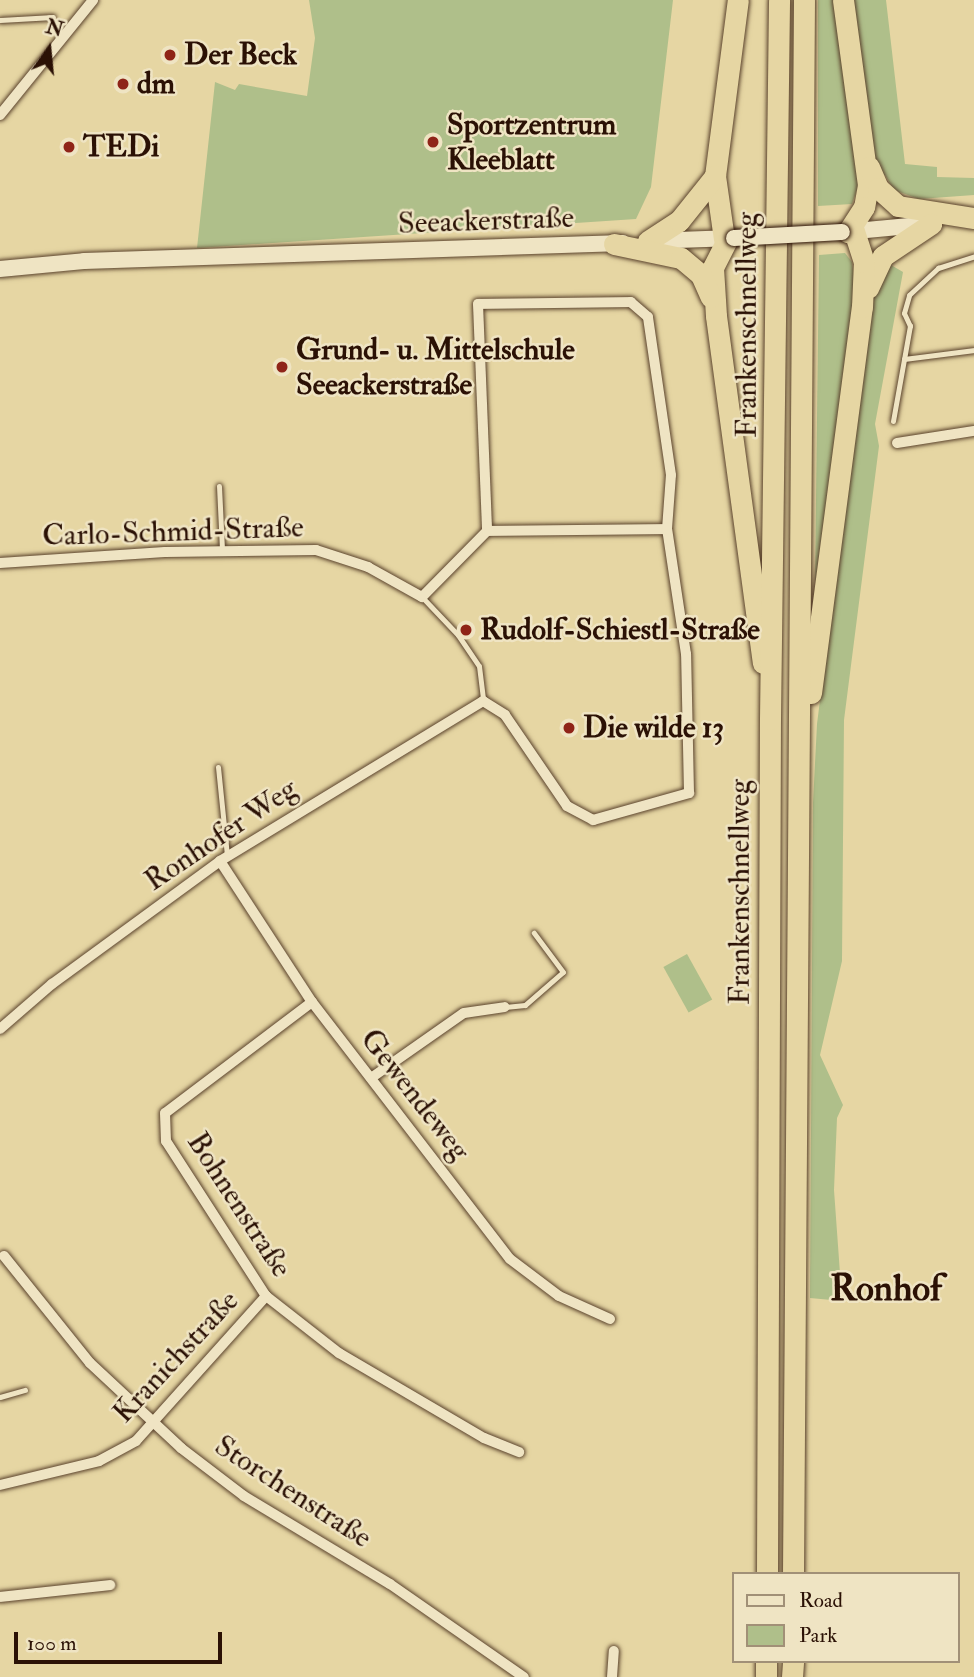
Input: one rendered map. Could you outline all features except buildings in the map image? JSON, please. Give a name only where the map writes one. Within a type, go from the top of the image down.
[{"type":"highway","points":[[738,0],[715,176],[729,238],[713,268],[716,316],[770,719]]},
{"type":"highway","name":"Frankenschnellweg","points":[[767,1572],[770,719],[779,0]]},
{"type":"highway","name":"Frankenschnellweg","points":[[793,1572],[802,757],[804,0]]},
{"type":"highway","points":[[802,757],[862,307],[864,261],[848,232],[866,198],[863,152],[843,0]]},
{"type":"highway","points":[[863,152],[878,188],[898,206],[974,219]]},
{"type":"highway","points":[[648,241],[679,221],[715,176]]},
{"type":"highway","points":[[862,307],[883,256],[931,224]]},
{"type":"highway","points":[[614,244],[664,252],[693,266],[710,293],[716,316]]},
{"type":"main road","name":"Seeackerstraße","points":[[0,269],[84,261],[614,244],[848,232],[974,219]]},
{"type":"street","points":[[0,116],[93,0]]},
{"type":"street","points":[[483,701],[505,715],[567,806],[593,820],[689,793],[686,654],[667,529],[671,475],[648,317],[631,302],[478,304],[487,531]]},
{"type":"street","points":[[897,443],[974,430]]},
{"type":"street","points":[[422,597],[487,531],[667,529]]},
{"type":"street","name":"Carlo-Schmid-Straße","points":[[0,563],[222,550],[316,550],[368,567],[422,597]]},
{"type":"street","name":"Ronhofer Weg","points":[[0,1029],[63,976],[224,858],[483,701]]},
{"type":"street","name":"Gewendeweg","points":[[224,858],[312,1002],[510,1259],[559,1296],[610,1319]]},
{"type":"street","name":"Bohnenstraße","points":[[312,1002],[165,1112],[166,1140],[266,1296],[339,1353],[484,1438],[519,1452]]},
{"type":"street","points":[[371,1078],[464,1013],[505,1007]]},
{"type":"street","name":"Storchenstraße","points":[[4,1256],[90,1363],[154,1422],[244,1496],[390,1584],[524,1677]]},
{"type":"street","name":"Kranichstraße","points":[[0,1485],[99,1461],[136,1441],[266,1296]]},
{"type":"street","points":[[0,1597],[110,1586]]},
{"type":"street","points":[[612,1677],[614,1651]]},
{"type":"lane","points":[[0,20],[53,17]]},
{"type":"lane","points":[[893,421],[910,326],[904,313],[909,295],[921,280],[974,256]]},
{"type":"lane","points":[[904,359],[974,350]]},
{"type":"lane","points":[[219,486],[222,550]]},
{"type":"lane","name":"Carlo-Schmid-Straße","points":[[422,597],[458,635],[479,666],[483,701]]},
{"type":"lane","points":[[218,767],[224,858]]},
{"type":"lane","points":[[505,1007],[525,1005],[563,972],[534,933]]},
{"type":"lane","points":[[0,1397],[25,1390]]},
{"type":"green space","name":"Sportzentrum Kleeblatt","points":[[309,0],[673,0],[651,187],[636,219],[197,248],[215,82],[235,90],[239,84],[307,96],[315,38]]},
{"type":"green space","points":[[818,0],[838,0],[860,181],[852,204],[818,206]]},
{"type":"green space","points":[[849,0],[886,0],[905,164],[937,167],[937,177],[974,178],[974,195],[919,199],[894,190],[885,175],[879,176],[874,167]]},
{"type":"green space","points":[[845,253],[852,262],[856,292],[815,584],[819,255]]},
{"type":"green space","points":[[891,265],[903,272],[875,424],[879,446],[844,720],[842,961],[820,1055],[843,1105],[837,1118],[834,1190],[842,1301],[810,1298],[813,803],[817,724],[871,295]]},
{"type":"green space","points":[[687,954],[712,999],[689,1013],[663,967]]},
{"type":"place","name":"Der Beck","points":[[170,55]]},
{"type":"place","name":"dm","points":[[123,84]]},
{"type":"place","name":"Sportzentrum Kleeblatt","points":[[433,142]]},
{"type":"place","name":"TEDi","points":[[69,147]]},
{"type":"place","name":"Grund- u. Mittelschule Seeackerstraße","points":[[282,367]]},
{"type":"place","name":"Rudolf-Schiestl-Straße","points":[[466,630]]},
{"type":"place","name":"Die wilde 13","points":[[569,728]]},
{"type":"district","name":"Ronhof","points":[[886,1289]]}]
